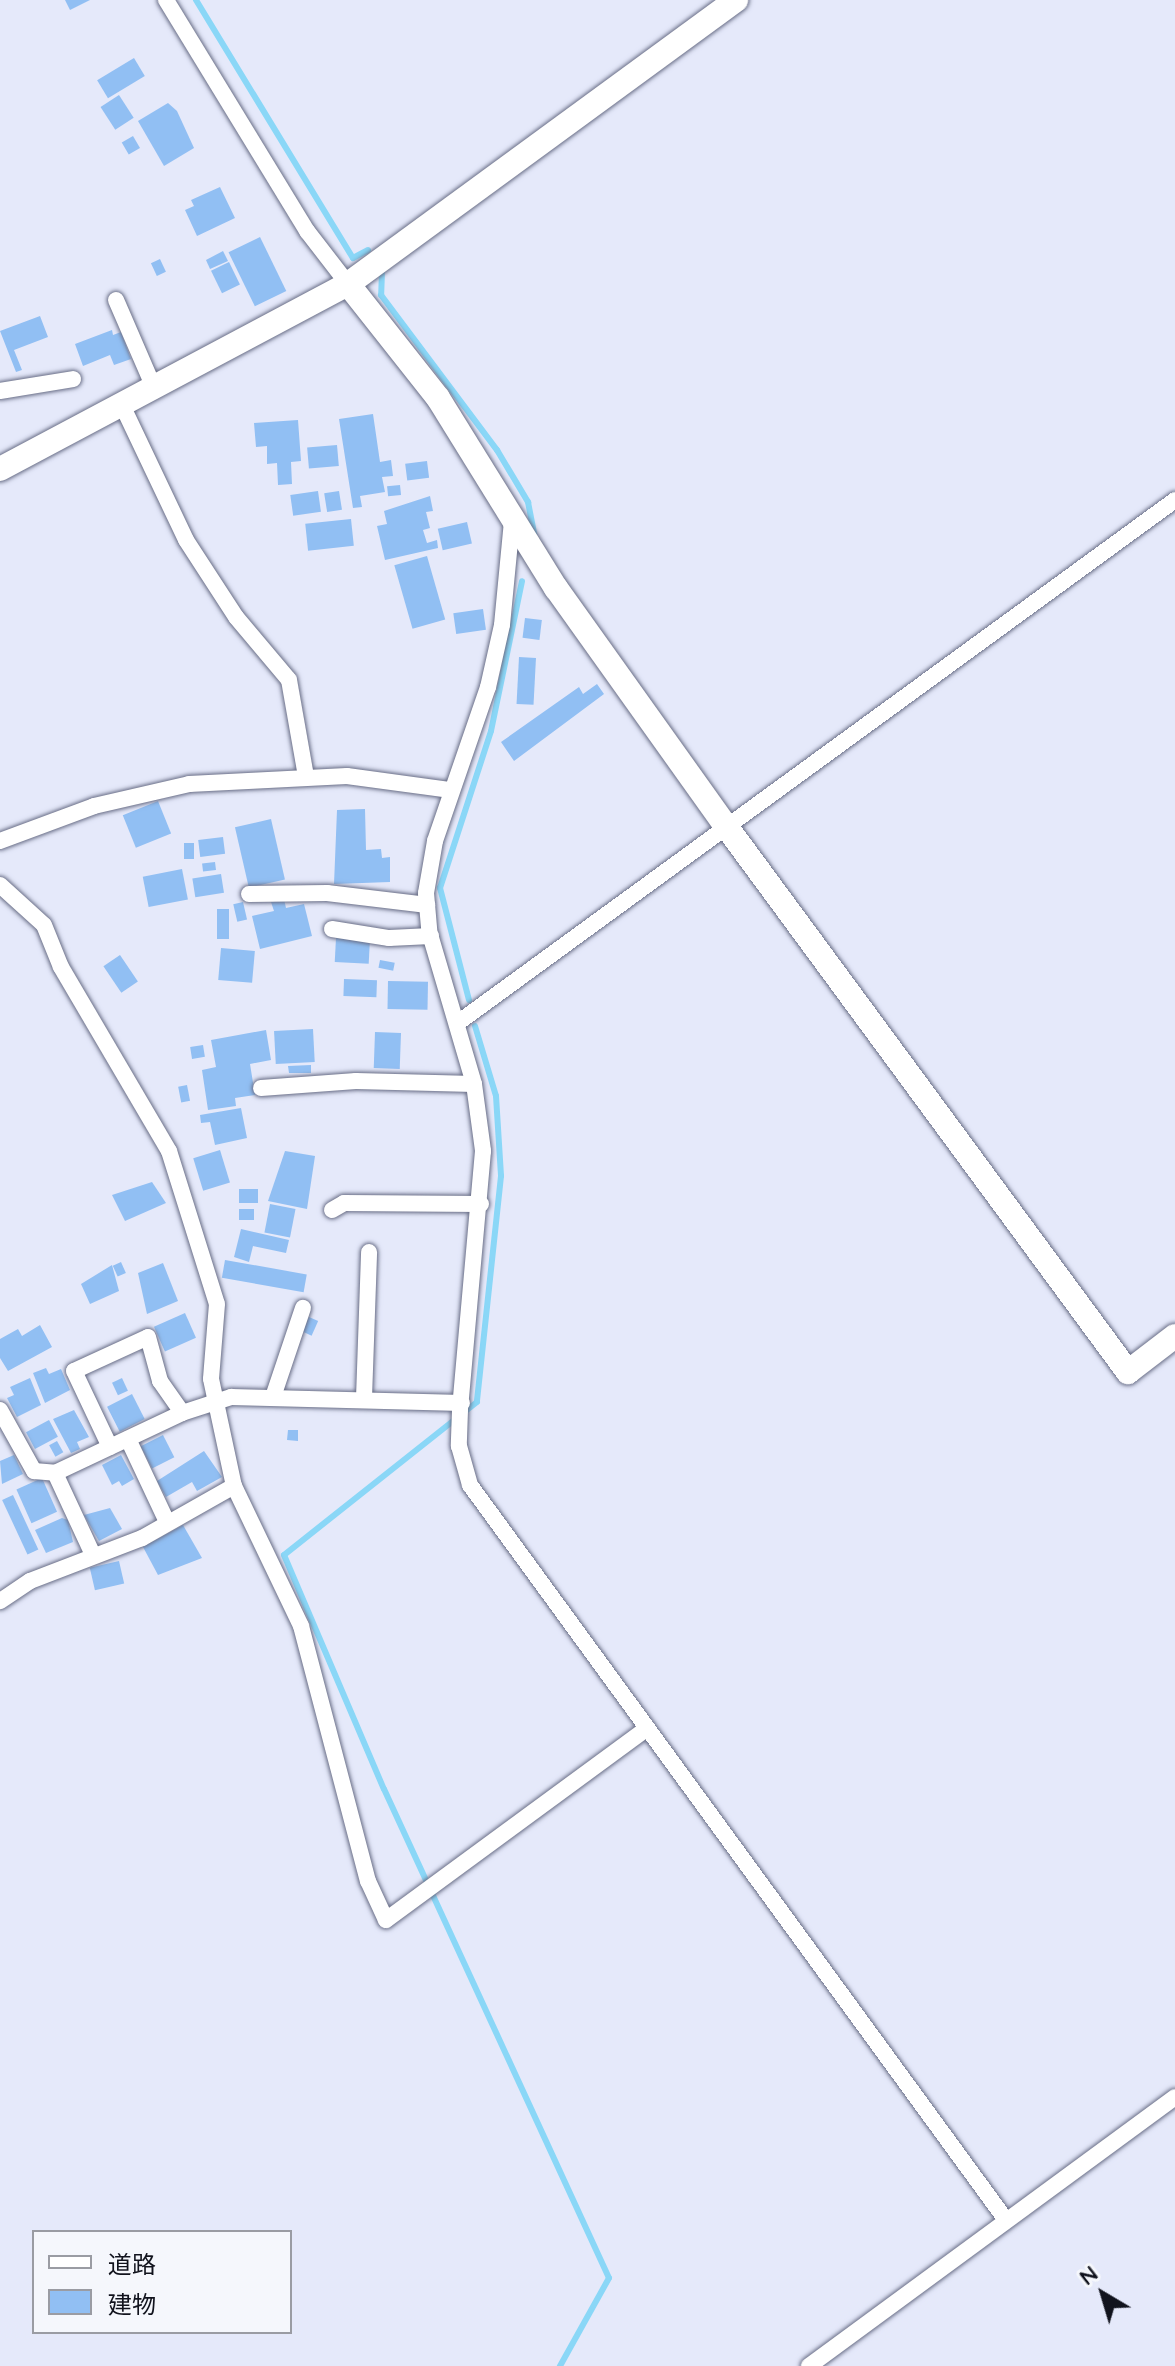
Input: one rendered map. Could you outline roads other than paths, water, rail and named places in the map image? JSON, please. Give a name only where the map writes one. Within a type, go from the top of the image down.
[{"type":"street","points":[[166,0],[307,231],[438,398],[512,521],[726,826],[1128,1372],[1175,1336]]},
{"type":"street","points":[[0,469],[348,284],[736,0]]},
{"type":"street","points":[[116,300],[154,388]]},
{"type":"street","points":[[0,391],[73,379]]},
{"type":"street","points":[[122,405],[186,540],[236,617],[289,680],[306,776]]},
{"type":"street","points":[[459,1022],[1175,500]]},
{"type":"street","points":[[512,521],[502,625],[491,671],[427,866],[431,936],[459,1022],[474,1084],[483,1151],[459,1446],[470,1485],[1006,2220]]},
{"type":"street","points":[[0,841],[148,792],[230,779],[360,777],[451,790]]},
{"type":"street","points":[[0,885],[44,925],[61,967],[169,1151],[217,1304],[211,1379],[234,1486],[301,1626],[368,1881],[386,1920],[647,1728]]},
{"type":"street","points":[[249,894],[327,893],[427,905]]},
{"type":"street","points":[[332,929],[389,938],[431,936]]},
{"type":"street","points":[[261,1088],[356,1081],[474,1084]]},
{"type":"street","points":[[332,1210],[344,1203],[481,1204]]},
{"type":"street","points":[[364,1398],[369,1252]]},
{"type":"street","points":[[274,1394],[303,1308]]},
{"type":"street","points":[[110,1447],[74,1371],[148,1337],[160,1381],[182,1413]]},
{"type":"street","points":[[0,1410],[34,1471],[55,1473],[182,1413],[216,1401],[274,1394],[461,1406]]},
{"type":"street","points":[[128,1439],[167,1522]]},
{"type":"street","points":[[55,1473],[93,1555]]},
{"type":"street","points":[[0,1601],[30,1581],[142,1538],[234,1486]]},
{"type":"street","points":[[809,2366],[1175,2097]]},
{"type":"waterway","points":[[196,0],[353,258],[368,250]]},
{"type":"waterway","points":[[382,271],[381,295],[497,450],[528,502],[534,534]]},
{"type":"waterway","points":[[469,1000],[440,888],[491,731],[522,581]]},
{"type":"waterway","points":[[475,1026],[496,1096],[501,1176],[477,1402],[284,1555],[384,1789],[609,2278],[560,2366]]}]
